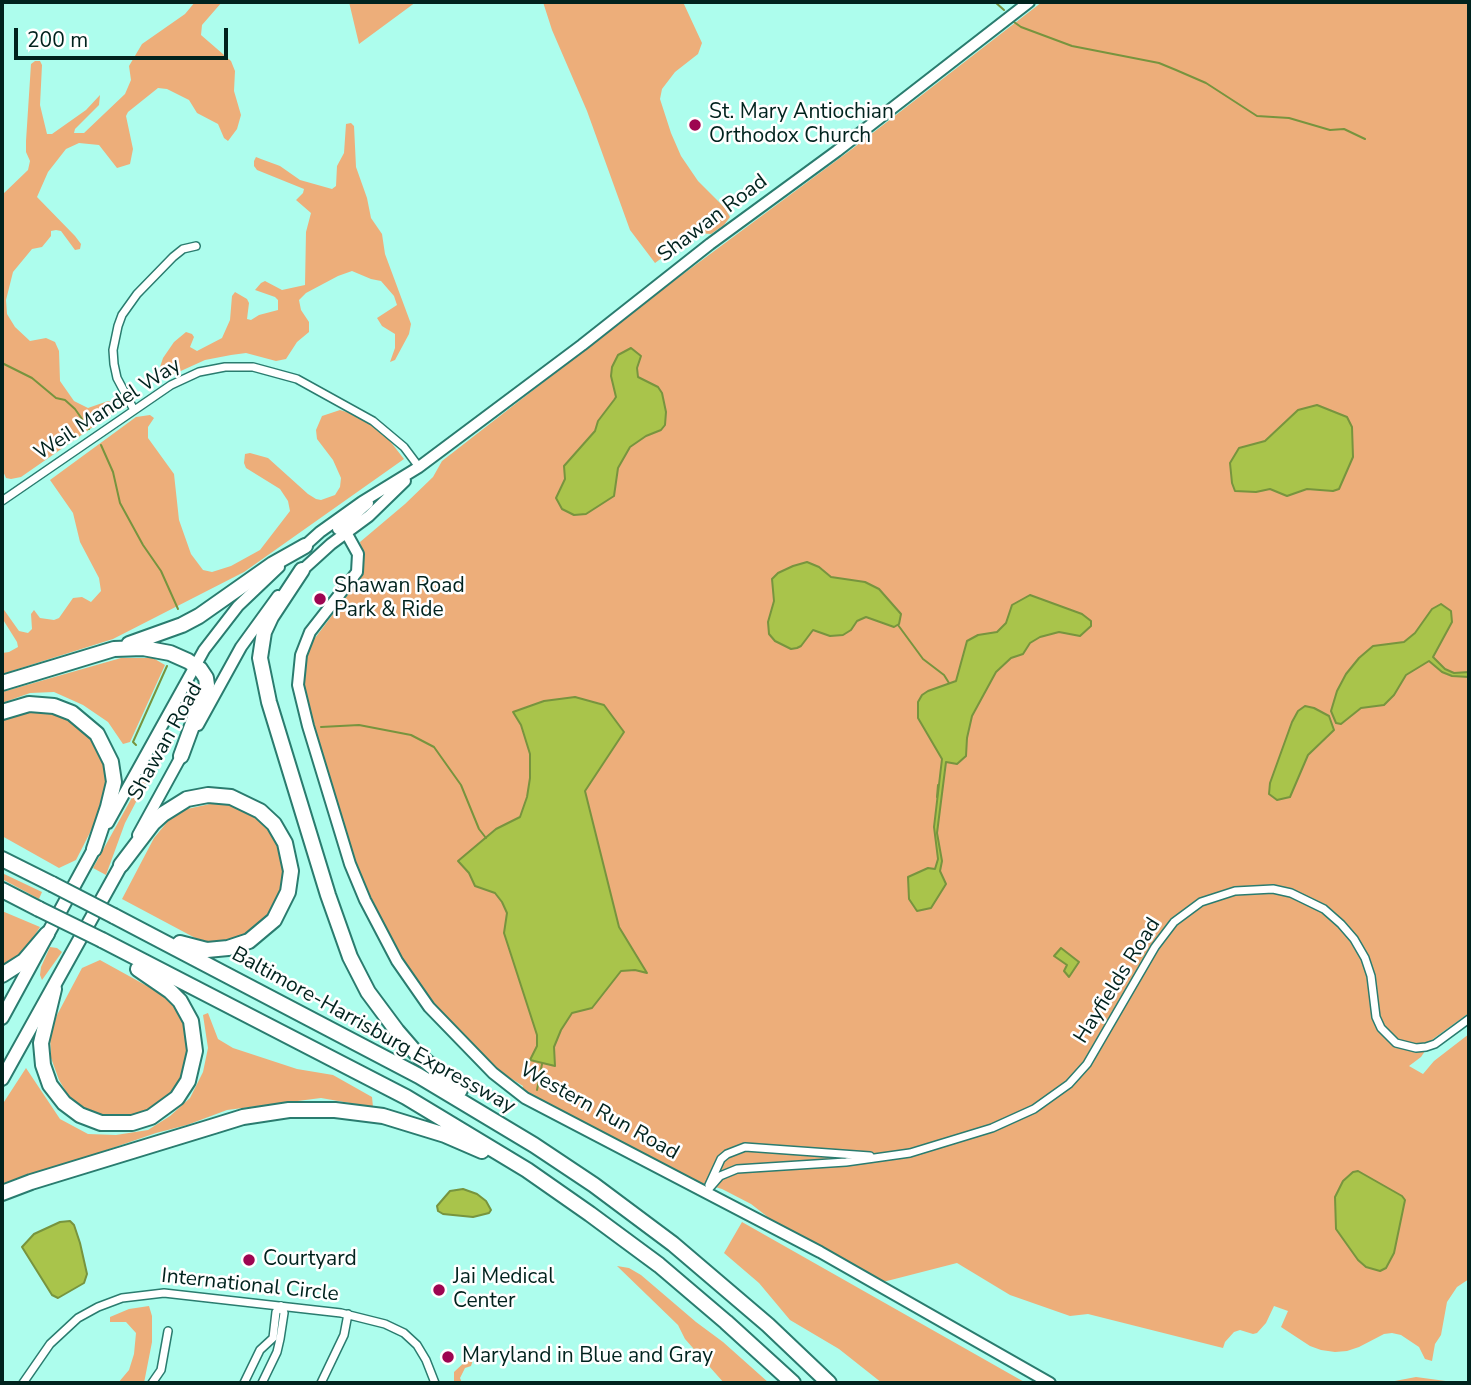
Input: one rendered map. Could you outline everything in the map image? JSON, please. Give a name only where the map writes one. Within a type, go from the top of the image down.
[{"type":"highway","points":[[2,683],[182,625],[221,602],[273,564],[304,547]]},
{"type":"highway","points":[[302,570],[264,632],[261,671],[342,938],[368,992],[397,1031],[433,1069],[505,1126]]},
{"type":"highway","points":[[114,649],[154,649],[170,653],[194,665],[204,674],[207,685],[181,756]]},
{"type":"highway","points":[[2,712],[29,704],[64,709],[82,719],[103,743],[111,762],[114,782],[94,849]]},
{"type":"highway","points":[[121,865],[163,814],[187,799],[208,795],[231,797],[260,811],[280,833],[290,862],[290,881],[279,913],[266,928],[240,945],[215,949],[198,948],[121,919]]},
{"type":"highway","points":[[2,852],[31,874]]},
{"type":"highway","name":"Baltimore-Harrisburg Expressway","points":[[2,859],[382,1055],[505,1126],[594,1185],[673,1244],[768,1325],[829,1383]]},
{"type":"highway","name":"Baltimore-Harrisburg Expressway","points":[[2,890],[37,912],[302,1042],[406,1097],[527,1170],[659,1265],[793,1383]]},
{"type":"highway","points":[[2,898],[37,912]]},
{"type":"highway","points":[[2,975],[24,961],[47,934]]},
{"type":"highway","points":[[54,989],[41,1043],[43,1065],[50,1085],[64,1102],[80,1115],[101,1123],[132,1124],[151,1117],[177,1098],[192,1071],[195,1051],[191,1021],[180,1001],[100,944]]},
{"type":"highway","points":[[138,969],[302,1042]]},
{"type":"highway","points":[[2,1193],[243,1117],[301,1110],[360,1112],[408,1122],[468,1145],[519,1173],[527,1170]]},
{"type":"main road","name":"Shawan Road","points":[[2,1018],[194,665],[238,606],[320,532],[419,467],[1030,2]]},
{"type":"main road","name":"Shawan Road","points":[[304,547],[369,516],[419,467]]},
{"type":"main road","name":"Shawan Road","points":[[2,1079],[241,647],[275,600],[364,509],[375,494]]},
{"type":"main road","name":"Western Run Road","points":[[344,529],[358,554],[357,572],[310,632],[301,656],[298,685],[351,864],[377,926],[407,978],[429,1007],[467,1049],[504,1083],[556,1115],[820,1252],[1050,1383]]},
{"type":"main road","points":[[2,1031],[26,974]]},
{"type":"street","points":[[134,410],[120,385],[114,364],[113,350],[118,326],[137,293],[183,249],[196,246]]},
{"type":"street","name":"Weil Mandel Way","points":[[2,501],[171,385],[199,372],[225,367],[269,370],[297,379],[368,417],[395,438],[419,467]]},
{"type":"street","name":"Hayfields Road","points":[[707,1191],[720,1176],[737,1169],[884,1158],[934,1147],[992,1128],[1034,1109],[1054,1097],[1087,1065],[1163,934],[1186,911],[1200,902],[1235,891],[1264,889],[1291,893],[1324,909],[1341,924],[1354,939],[1371,976],[1376,1017],[1381,1028],[1396,1043],[1416,1048],[1426,1047],[1435,1044],[1469,1019]]},
{"type":"street","name":"Hayfields Road","points":[[707,1191],[721,1159],[745,1147],[884,1158]]},
{"type":"street","name":"International Circle","points":[[23,1383],[45,1350],[66,1327],[88,1312],[122,1298],[164,1293],[348,1314],[385,1324],[411,1338],[422,1352],[435,1383]]},
{"type":"street","points":[[262,1383],[277,1352],[276,1312],[281,1306]]},
{"type":"street","points":[[321,1383],[344,1335],[348,1314]]},
{"type":"street","points":[[152,1383],[161,1370],[168,1331]]},
{"type":"street","points":[[244,1383],[260,1350],[277,1338]]},
{"type":"shaded area","points":[[195,2],[222,2],[202,25],[201,35],[231,61],[235,71],[234,91],[241,115],[237,129],[228,141],[218,124],[197,113],[189,100],[167,89],[158,88],[126,116],[133,149],[130,164],[117,168],[99,145],[79,143],[66,149],[48,172],[37,197],[75,236],[81,244],[80,249],[75,250],[61,231],[51,231],[51,236],[42,247],[32,249],[13,272],[6,300],[7,314],[15,327],[30,341],[46,338],[55,342],[59,351],[60,381],[74,401],[88,408],[108,401],[116,404],[114,412],[21,477],[6,478],[2,469],[2,195],[28,170],[30,161],[26,152],[26,141],[31,64],[40,61],[42,65],[40,105],[47,134],[52,134],[86,110],[100,95],[99,105],[74,133],[84,133],[125,94],[131,80],[129,66],[142,44],[185,14]]},
{"type":"shaded area","points":[[349,2],[416,2],[359,44]]},
{"type":"shaded area","points":[[543,2],[683,2],[702,43],[698,54],[675,72],[662,89],[660,99],[681,156],[698,181],[725,208],[730,217],[724,225],[711,234],[696,233],[655,263],[630,230],[587,111],[552,30]]},
{"type":"shaded area","points":[[1042,2],[1469,2],[1469,1013],[1433,1039],[1421,1057],[1409,1066],[1423,1074],[1434,1061],[1469,1034],[1469,1279],[1457,1287],[1447,1302],[1441,1335],[1435,1344],[1432,1361],[1425,1359],[1419,1347],[1401,1335],[1392,1333],[1347,1351],[1321,1350],[1281,1327],[1288,1311],[1274,1306],[1266,1323],[1257,1333],[1240,1330],[1234,1332],[1223,1348],[1088,1314],[1070,1316],[1010,1295],[957,1263],[883,1282],[782,1228],[751,1204],[722,1189],[698,1182],[521,1092],[523,1086],[491,1066],[423,992],[380,924],[354,862],[311,723],[302,684],[302,671],[309,646],[358,581],[364,561],[360,542],[433,477],[442,461],[667,286],[852,149]]},
{"type":"shaded area","points":[[351,123],[354,126],[356,167],[371,218],[382,234],[385,254],[411,324],[409,334],[395,360],[390,362],[395,348],[395,334],[382,326],[377,318],[397,305],[394,296],[381,281],[352,271],[306,293],[299,300],[301,310],[309,322],[309,332],[297,342],[286,359],[276,361],[246,353],[231,355],[205,360],[162,377],[160,367],[163,358],[174,342],[186,332],[194,337],[190,347],[197,351],[222,338],[230,320],[232,296],[235,292],[247,299],[247,319],[251,320],[278,310],[278,300],[275,297],[255,290],[261,283],[265,281],[282,290],[305,285],[306,232],[311,213],[296,200],[304,189],[257,170],[254,161],[256,157],[280,166],[300,180],[332,189],[336,186],[337,166],[344,153],[346,124]]},
{"type":"shaded area","points":[[631,348],[641,356],[637,368],[638,377],[658,387],[662,393],[666,412],[665,425],[661,430],[630,447],[618,468],[614,496],[586,514],[574,515],[562,509],[556,498],[565,479],[564,466],[595,431],[598,421],[616,397],[611,376],[612,367],[618,355]]},
{"type":"shaded area","points":[[1317,405],[1347,417],[1352,427],[1353,457],[1339,489],[1307,489],[1287,496],[1270,489],[1256,492],[1235,491],[1230,463],[1239,448],[1265,441],[1298,410]]},
{"type":"shaded area","points":[[340,410],[375,426],[404,459],[244,572],[113,639],[2,674],[2,653],[18,647],[2,618],[2,607],[19,631],[28,633],[32,629],[31,614],[34,610],[40,618],[54,620],[59,618],[73,598],[82,597],[91,602],[101,591],[99,578],[80,542],[73,513],[50,480],[136,417],[150,415],[154,418],[148,427],[148,438],[174,474],[179,520],[191,554],[203,570],[212,572],[231,566],[260,550],[290,511],[288,501],[280,489],[246,468],[245,454],[268,458],[316,499],[335,495],[341,478],[333,460],[317,439],[316,430],[322,416]]},
{"type":"shaded area","points":[[807,562],[819,567],[831,577],[865,582],[879,589],[901,614],[899,624],[894,627],[866,617],[857,621],[851,630],[843,635],[830,636],[813,630],[797,648],[791,649],[775,641],[769,634],[768,622],[774,601],[772,579],[778,573]]},
{"type":"shaded area","points":[[1030,595],[1082,614],[1091,621],[1091,626],[1080,636],[1059,632],[1040,637],[1030,643],[1023,654],[1011,658],[996,672],[972,716],[966,756],[957,764],[946,762],[937,833],[942,861],[940,871],[946,884],[931,908],[917,911],[909,899],[908,877],[928,868],[935,869],[938,859],[934,827],[942,759],[918,718],[918,702],[928,691],[956,681],[967,641],[978,635],[997,632],[1006,623],[1012,605]]},
{"type":"shaded area","points":[[1441,604],[1451,611],[1452,622],[1433,657],[1445,669],[1454,673],[1469,672],[1469,677],[1452,676],[1442,672],[1429,661],[1406,675],[1394,695],[1384,705],[1361,708],[1341,724],[1336,723],[1331,711],[1337,691],[1359,658],[1373,646],[1404,642],[1415,633],[1432,609]]},
{"type":"shaded area","points":[[121,658],[153,658],[165,665],[130,742],[123,744],[108,722],[83,705],[54,692],[30,693],[2,703],[2,692]]},
{"type":"shaded area","points":[[575,697],[604,705],[624,732],[585,791],[619,927],[647,973],[621,971],[592,1008],[572,1013],[554,1047],[555,1066],[530,1060],[537,1046],[537,1035],[504,933],[507,913],[502,902],[495,893],[475,886],[469,873],[458,861],[496,829],[520,817],[527,797],[530,754],[521,725],[513,712],[544,701]]},
{"type":"shaded area","points":[[1305,706],[1329,716],[1334,730],[1308,755],[1290,797],[1277,800],[1269,794],[1270,783],[1292,722],[1298,711]]},
{"type":"shaded area","points":[[28,711],[44,711],[74,721],[97,747],[105,769],[106,792],[100,813],[76,860],[59,868],[2,836],[2,720]]},
{"type":"shaded area","points":[[156,754],[159,758],[125,823],[106,875],[93,868]]},
{"type":"shaded area","points":[[210,804],[244,808],[259,817],[279,841],[288,877],[276,909],[253,934],[221,943],[199,940],[122,899],[154,838],[168,821],[187,809]]},
{"type":"shaded area","points":[[2,873],[42,892],[39,899],[2,879]]},
{"type":"shaded area","points":[[2,911],[40,927],[27,947],[15,959],[2,966]]},
{"type":"shaded area","points":[[50,947],[62,952],[42,980],[41,967]]},
{"type":"shaded area","points":[[1061,948],[1079,962],[1069,977],[1064,971],[1067,965],[1054,956]]},
{"type":"shaded area","points":[[100,960],[167,997],[182,1014],[189,1029],[190,1062],[176,1090],[147,1112],[127,1118],[111,1118],[82,1107],[68,1095],[51,1058],[50,1036],[57,1015],[82,968]]},
{"type":"shaded area","points":[[208,1013],[218,1039],[233,1048],[297,1069],[333,1075],[372,1097],[373,1107],[321,1098],[227,1110],[2,1186],[2,1105],[26,1068],[60,1119],[88,1134],[116,1135],[148,1130],[170,1116],[190,1098],[203,1072],[208,1048],[203,1015]]},
{"type":"shaded area","points":[[1358,1171],[1405,1200],[1394,1253],[1386,1268],[1380,1271],[1366,1267],[1358,1260],[1336,1229],[1335,1197],[1343,1181]]},
{"type":"shaded area","points":[[463,1189],[486,1201],[491,1210],[489,1213],[473,1217],[443,1214],[438,1211],[437,1206],[450,1191]]},
{"type":"shaded area","points":[[70,1221],[80,1243],[87,1274],[84,1283],[58,1298],[52,1295],[22,1247],[34,1234],[60,1222]]},
{"type":"shaded area","points":[[742,1222],[1026,1383],[882,1383],[839,1349],[790,1320],[759,1283],[724,1253]]},
{"type":"shaded area","points":[[617,1266],[629,1268],[641,1275],[769,1383],[724,1383],[685,1339],[678,1325]]},
{"type":"shaded area","points":[[149,1306],[152,1316],[152,1342],[144,1383],[118,1383],[129,1370],[136,1333],[126,1322],[110,1322],[110,1317],[129,1309]]},
{"type":"shaded area","points":[[468,1359],[473,1360],[460,1378],[462,1383],[454,1383],[454,1372]]},
{"type":"shaded area","points":[[1416,1377],[1469,1382],[1469,1383],[1384,1383]]},
{"type":"waterway","points":[[995,2],[1004,10]]},
{"type":"waterway","points":[[1014,22],[1072,46],[1159,63],[1206,83],[1257,116],[1289,118],[1330,130],[1344,129],[1365,139]]},
{"type":"waterway","points":[[2,363],[32,378],[56,398],[65,400],[89,429]]},
{"type":"waterway","points":[[101,445],[113,472],[120,503],[161,571],[178,609]]},
{"type":"waterway","points":[[898,625],[923,659],[944,675],[949,683]]},
{"type":"waterway","points":[[136,745],[133,742],[167,666]]},
{"type":"waterway","points":[[321,727],[359,725],[411,735],[434,747],[461,785],[479,829],[486,838]]},
{"type":"waterway","points":[[937,797],[938,785]]},
{"type":"waterway","points":[[537,1090],[542,1064]]},
{"type":"place","name":"St. Mary Antiochian Orthodox Church","points":[[695,125]]},
{"type":"place","name":"Shawan Road Park & Ride","points":[[320,599]]},
{"type":"place","name":"Courtyard","points":[[249,1260]]},
{"type":"place","name":"Jai Medical Center","points":[[439,1290]]},
{"type":"place","name":"Maryland in Blue and Gray","points":[[448,1357]]}]
